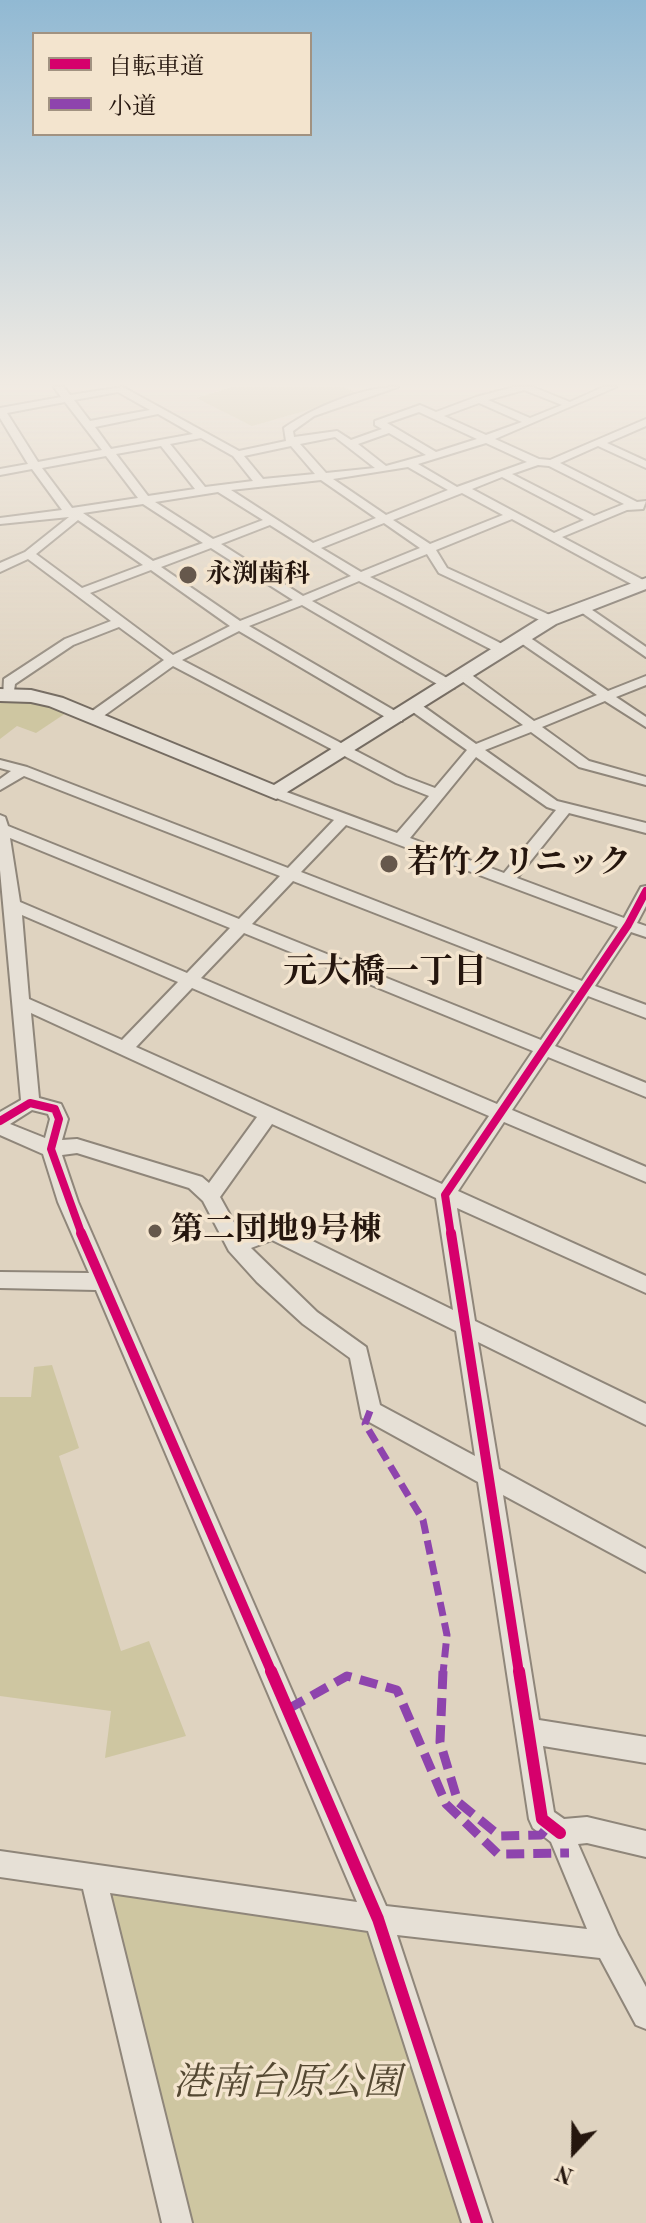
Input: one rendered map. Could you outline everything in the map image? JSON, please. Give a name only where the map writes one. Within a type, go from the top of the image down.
[{"type":"street","points":[[55,491],[74,514],[239,626],[397,718]]},
{"type":"street","points":[[138,491],[147,502],[300,599],[457,680],[584,764],[646,781]]},
{"type":"street","points":[[0,521],[74,514],[211,491]]},
{"type":"street","points":[[224,491],[358,576],[503,650]]},
{"type":"street","points":[[343,491],[429,549],[443,570],[550,620]]},
{"type":"street","points":[[310,548],[458,491]]},
{"type":"street","points":[[461,491],[553,537],[641,588]]},
{"type":"street","points":[[537,491],[593,520]]},
{"type":"street","points":[[611,491],[642,505]]},
{"type":"street","points":[[553,537],[625,507],[642,505]]},
{"type":"street","points":[[0,568],[29,554],[74,514]]},
{"type":"street","points":[[93,717],[172,660],[239,626],[510,516]]},
{"type":"street","points":[[80,593],[271,521]]},
{"type":"street","points":[[29,554],[172,660],[401,780],[437,794]]},
{"type":"street","points":[[276,793],[550,620],[641,588]]},
{"type":"street","points":[[582,607],[646,653]]},
{"type":"street","points":[[120,622],[69,642],[9,682],[4,695],[56,702],[399,841],[646,932]]},
{"type":"street","points":[[522,638],[646,723]]},
{"type":"street","points":[[399,841],[474,750],[646,680]]},
{"type":"street","points":[[415,707],[552,804],[646,828]]},
{"type":"street","points":[[0,764],[646,1012]]},
{"type":"street","points":[[0,786],[22,770]]},
{"type":"street","points":[[506,881],[565,808]]},
{"type":"street","points":[[123,1050],[343,819]]},
{"type":"street","points":[[30,1103],[13,905],[5,877],[1,824],[646,1090]]},
{"type":"street","points":[[646,891],[628,925],[445,1195],[542,1819],[560,1833],[608,1945],[646,2015]]},
{"type":"street","points":[[13,905],[646,1175]]},
{"type":"street","points":[[21,1002],[646,1285]]},
{"type":"street","points":[[477,2223],[378,1919],[68,1202],[51,1149],[59,1119],[55,1109],[30,1103],[0,1124],[51,1149],[77,1146],[195,1182],[210,1196],[236,1245],[264,1276],[310,1318],[359,1353],[370,1411],[646,1561]]},
{"type":"street","points":[[210,1196],[269,1114]]},
{"type":"street","points":[[236,1245],[273,1231],[646,1415]]},
{"type":"street","points":[[0,1280],[103,1282]]},
{"type":"street","points":[[528,1731],[646,1750]]},
{"type":"street","points":[[560,1833],[587,1830],[646,1844]]},
{"type":"street","points":[[0,1864],[378,1919],[608,1945]]},
{"type":"street","points":[[93,1877],[177,2223]]},
{"type":"green space","points":[[0,699],[27,700],[66,713],[36,733],[17,726],[0,739]]},
{"type":"green space","points":[[52,1365],[79,1448],[59,1456],[121,1651],[149,1641],[186,1736],[105,1758],[111,1711],[0,1696],[0,1397],[31,1397],[34,1367]]},
{"type":"green space","name":"港南台原公園","points":[[93,1877],[378,1919],[477,2223],[177,2223]]},
{"type":"marked path","points":[[370,1411],[365,1424],[423,1520],[447,1635],[439,1714],[440,1742],[458,1802],[500,1836],[541,1835],[550,1824]]},
{"type":"marked path","points":[[288,1709],[347,1676],[397,1690],[446,1804],[498,1854],[569,1853]]},
{"type":"cycle path","points":[[560,1833],[542,1819],[445,1195],[628,925],[646,891]]},
{"type":"cycle path","points":[[0,1121],[30,1103],[55,1109],[59,1119],[51,1149],[68,1202],[378,1919],[477,2223]]},
{"type":"place","name":"永渕歯科","points":[[188,575]]},
{"type":"place","name":"若竹クリニック","points":[[389,864]]},
{"type":"place","name":"第二団地9号棟","points":[[155,1231]]},
{"type":"district","name":"元大橋一丁目","points":[[385,973]]}]
